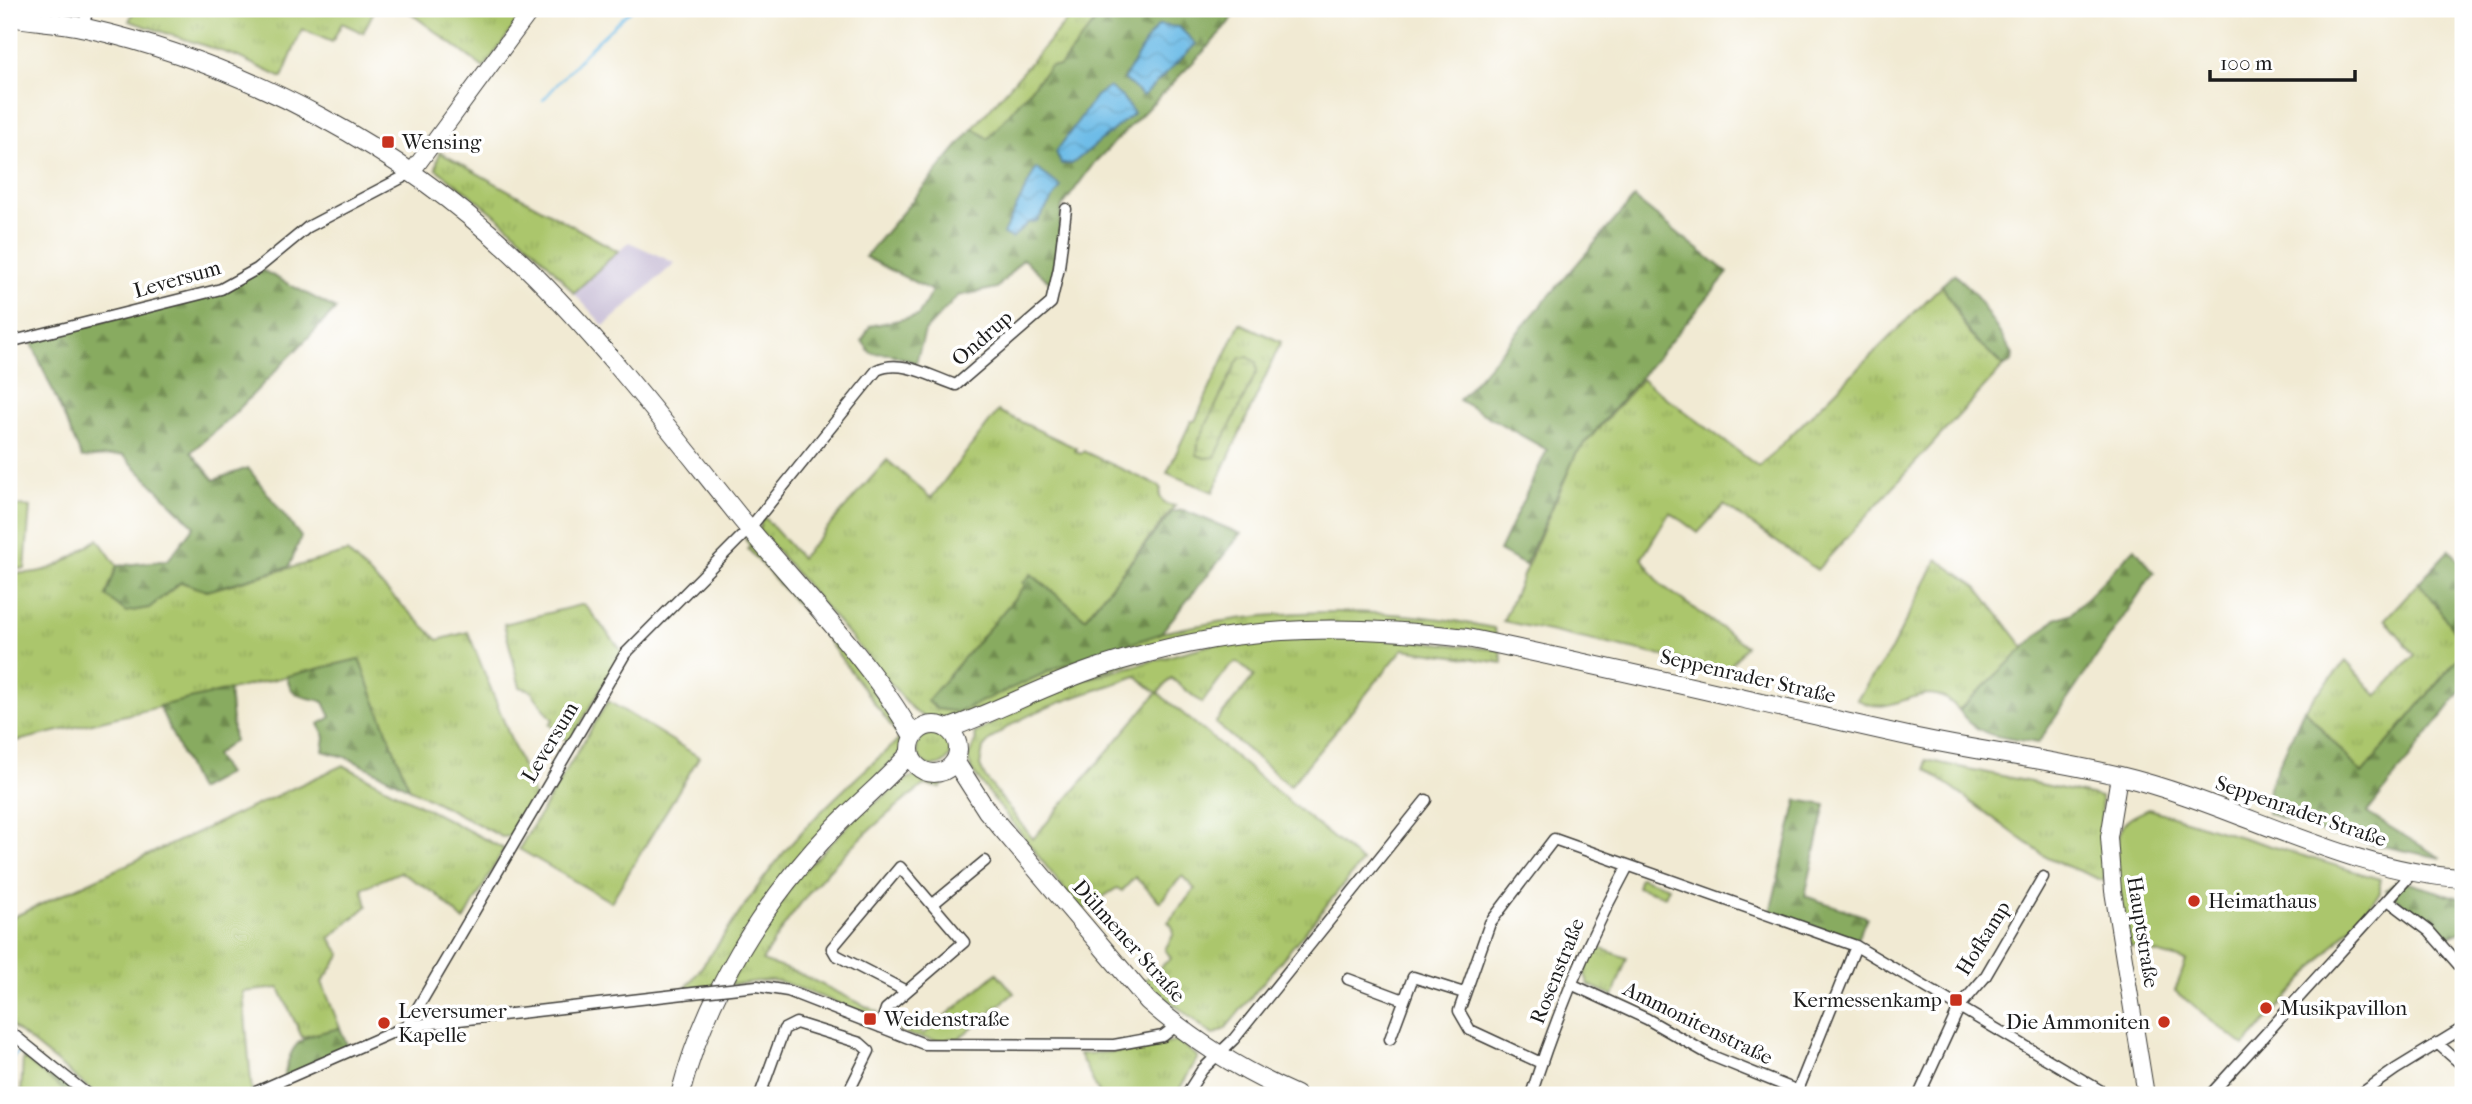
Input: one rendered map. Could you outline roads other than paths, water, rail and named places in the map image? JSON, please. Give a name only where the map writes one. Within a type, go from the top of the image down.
[{"type":"main road","points":[[9,17],[85,28],[228,72],[303,107],[411,173],[469,216],[561,304],[636,389],[749,529],[871,673],[917,738],[920,768]]},
{"type":"main road","name":"Seppenrader Straße","points":[[947,729],[1097,668],[1208,638],[1330,627],[1395,630],[1480,641],[1921,739],[2119,776],[2212,804],[2411,876],[2463,878]]},
{"type":"main road","name":"Seppenrader Straße","points":[[940,772],[956,753],[1017,700]]},
{"type":"main road","points":[[680,1095],[699,1037],[724,978],[751,932],[790,878],[917,738],[947,729]]},
{"type":"main road","name":"Dülmener Straße","points":[[947,729],[956,753],[987,811]]},
{"type":"main road","points":[[852,811],[920,768],[940,772]]},
{"type":"main road","name":"Dülmener Straße","points":[[940,772],[987,811],[1120,971],[1176,1026],[1217,1055],[1296,1095]]},
{"type":"street","points":[[85,28],[87,9]]},
{"type":"street","points":[[411,173],[532,9]]},
{"type":"street","name":"Leversum","points":[[9,342],[221,289],[257,269],[308,227],[411,173]]},
{"type":"street","name":"Ondrup","points":[[749,529],[877,370],[886,365],[901,365],[956,385],[1051,303],[1059,268],[1066,209]]},
{"type":"street","name":"Leversum","points":[[407,1026],[625,654],[749,529]]},
{"type":"street","name":"Hauptstraße","points":[[2119,776],[2109,837],[2113,891],[2146,1095]]},
{"type":"street","points":[[1186,1095],[1202,1070],[1234,1039],[1426,800]]},
{"type":"street","points":[[1541,1063],[1465,1026],[1459,1011],[1490,923],[1554,839],[1856,946],[2108,1095]]},
{"type":"street","points":[[933,904],[985,861]]},
{"type":"street","name":"Rosenstraße","points":[[1531,1095],[1571,984],[1600,917],[1628,866]]},
{"type":"street","points":[[880,1027],[886,1009],[964,942],[900,867],[832,948],[836,955],[906,991]]},
{"type":"street","points":[[2210,1095],[2411,876]]},
{"type":"street","name":"Hofkamp","points":[[1919,1095],[1960,1006],[1985,977],[2043,877]]},
{"type":"street","points":[[2388,900],[2429,931],[2463,970]]},
{"type":"street","points":[[1801,1094],[1856,946]]},
{"type":"street","points":[[1390,1039],[1413,976],[1464,993]]},
{"type":"street","points":[[1348,979],[1404,1000]]},
{"type":"street","name":"Ammonitenstraße","points":[[1571,984],[1647,1019],[1712,1056],[1801,1094]]},
{"type":"street","points":[[249,1095],[407,1026],[430,1021],[757,986],[788,991],[924,1044],[1114,1045],[1163,1036],[1176,1026]]},
{"type":"street","points":[[421,1003],[430,1021]]},
{"type":"street","points":[[760,1095],[784,1029],[789,1024],[796,1023],[860,1043],[870,1051],[847,1095]]},
{"type":"street","points":[[2359,1095],[2463,1028]]},
{"type":"street","points":[[9,1031],[88,1095]]},
{"type":"street","points":[[2437,1043],[2463,1066]]},
{"type":"water","points":[[1159,25],[1179,27],[1196,44],[1143,96],[1124,79],[1144,44]]},
{"type":"water","points":[[1109,87],[1122,97],[1134,113],[1072,164],[1061,164],[1056,152],[1096,96]]},
{"type":"water","points":[[1036,168],[1061,187],[1037,221],[1028,223],[1012,238],[1003,234]]},
{"type":"waterway","points":[[543,100],[590,48],[632,9]]},
{"type":"waterway","points":[[9,1060],[19,1052]]},
{"type":"place","name":"Wensing","points":[[388,142]]},
{"type":"place","name":"Heimathaus","points":[[2194,901]]},
{"type":"place","name":"Kermessenkamp","points":[[1956,1000]]},
{"type":"place","name":"Musikpavillon","points":[[2266,1008]]},
{"type":"place","name":"Weidenstraße","points":[[870,1019]]},
{"type":"place","name":"Die Ammoniten","points":[[2164,1022]]},
{"type":"place","name":"Leversumer Kapelle","points":[[384,1023]]}]
